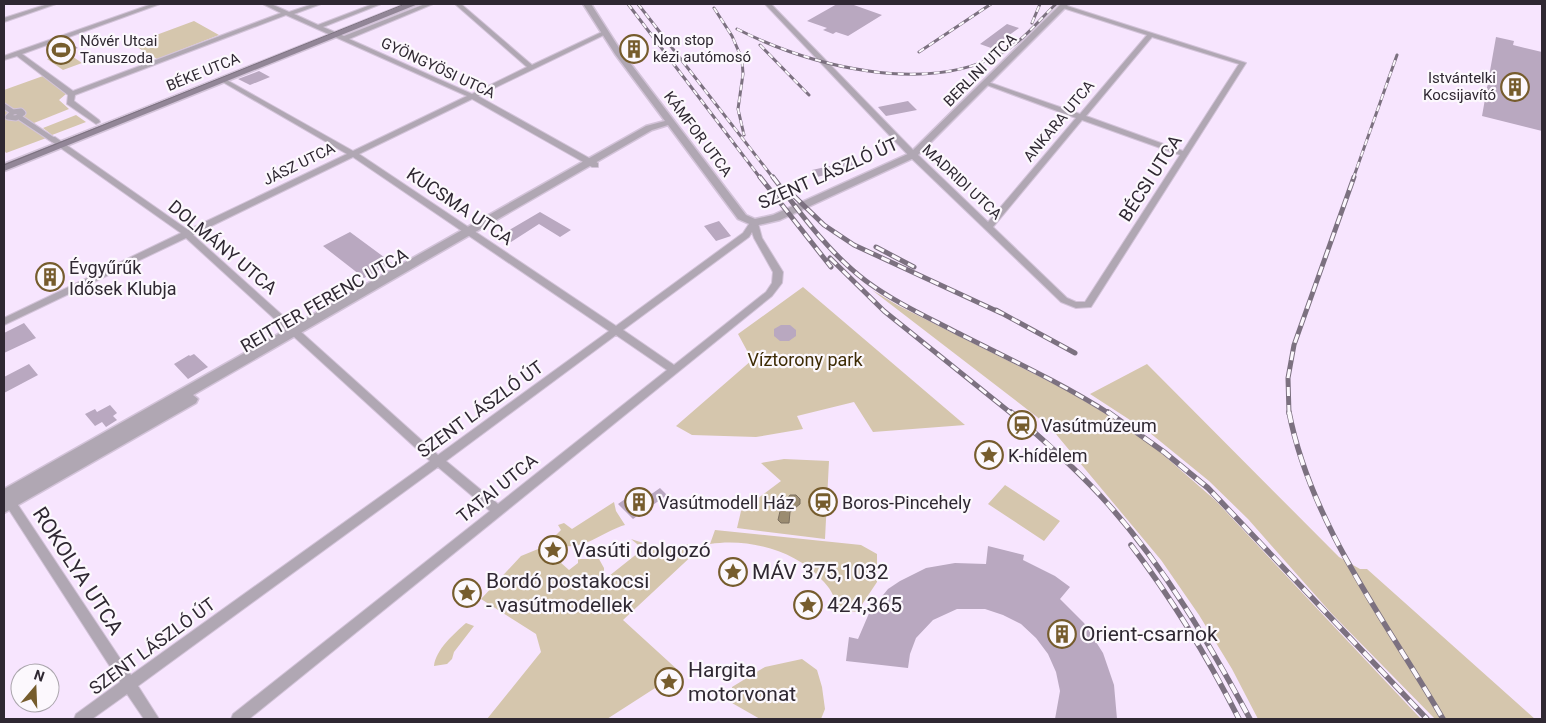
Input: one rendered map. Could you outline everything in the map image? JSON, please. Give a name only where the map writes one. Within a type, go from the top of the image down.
[{"type":"main road","name":"BÉKE UTCA","points":[[4,158],[56,142],[223,80],[392,4]]},
{"type":"main road","name":"BÉKE UTCA","points":[[4,168],[96,122],[330,33],[413,4]]},
{"type":"street","points":[[4,20],[53,4]]},
{"type":"street","points":[[4,58],[156,4]]},
{"type":"street","name":"GYÖNGYÖSI UTCA","points":[[266,4],[472,96],[592,163]]},
{"type":"street","points":[[72,94],[318,4]]},
{"type":"street","name":"BÉKE UTCA","points":[[330,33],[378,4]]},
{"type":"street","name":"BÉKE UTCA","points":[[330,33],[430,4]]},
{"type":"street","points":[[458,4],[531,67]]},
{"type":"street","name":"KÁMFOR UTCA","points":[[587,4],[665,123],[742,217],[754,223]]},
{"type":"street","name":"MADRIDI UTCA","points":[[768,4],[913,155],[1064,300],[1071,304],[1082,306]]},
{"type":"street","points":[[1064,5],[1151,34]]},
{"type":"street","name":"BERLINI UTCA","points":[[913,155],[1064,5]]},
{"type":"street","name":"JÁSZ UTCA","points":[[4,322],[606,32]]},
{"type":"street","name":"BÉCSI UTCA","points":[[1082,306],[1088,305],[1243,63],[1151,34]]},
{"type":"street","name":"ANKARA UTCA","points":[[988,226],[1151,34]]},
{"type":"street","points":[[18,53],[72,94]]},
{"type":"street","name":"KUCSMA UTCA","points":[[223,80],[353,154],[674,369]]},
{"type":"street","points":[[986,83],[1185,154]]},
{"type":"street","points":[[72,94],[70,102],[96,122]]},
{"type":"street","points":[[4,106],[13,112],[22,112],[22,115],[19,117],[56,142]]},
{"type":"street","name":"REITTER FERENC UTCA","points":[[5,499],[592,163],[654,133],[665,123]]},
{"type":"street","name":"DOLMÁNY UTCA","points":[[56,142],[186,234],[438,461],[497,510]]},
{"type":"street","name":"SZENT LÁSZLÓ ÚT","points":[[81,719],[616,331],[746,235],[754,223],[776,218],[913,155]]},
{"type":"street","name":"TATAI UTCA","points":[[238,719],[769,294],[777,283],[778,272],[758,238],[754,223]]},
{"type":"street","name":"ROKOLYA UTCA","points":[[5,499],[152,719]]},
{"type":"green space","points":[[194,21],[219,35],[157,59],[132,44]]},
{"type":"green space","points":[[66,52],[82,63],[63,70],[47,59]]},
{"type":"green space","points":[[43,76],[66,94],[59,100],[69,109],[34,123],[49,137],[6,153],[4,150],[4,90]]},
{"type":"green space","points":[[76,115],[86,122],[52,135],[43,128]]},
{"type":"green space","name":"Víztorony park","points":[[803,287],[965,425],[873,432],[854,402],[797,416],[803,429],[756,437],[692,435],[676,426],[752,360],[738,334]]},
{"type":"green space","points":[[872,290],[899,306],[1070,392],[1127,427],[1160,452],[1215,500],[1421,719],[1258,719],[1232,669],[1199,615],[1161,560],[1050,427]]},
{"type":"green space","points":[[1147,364],[1339,557],[1360,569],[1367,569],[1535,719],[1434,718],[1332,614],[1248,519],[1209,481],[1150,433],[1090,394]]},
{"type":"green space","points":[[784,459],[829,461],[825,539],[737,528],[741,511],[781,481],[761,463]]},
{"type":"green space","points":[[1005,485],[1060,521],[1044,541],[988,504]]},
{"type":"green space","points":[[614,502],[616,511],[625,525],[579,545],[561,545],[551,540],[561,530],[558,525],[564,523],[572,529]]},
{"type":"green space","points":[[715,530],[861,545],[877,554],[877,582],[857,612],[835,609],[832,592],[821,579],[798,560],[770,548],[755,545],[740,543],[710,544]]},
{"type":"green space","points":[[631,539],[666,548],[689,544],[698,550],[623,620],[680,672],[607,719],[487,719],[541,652],[536,634],[481,599],[521,556],[543,547],[569,570],[578,563],[578,559],[599,559],[604,568],[604,580],[643,549]]},
{"type":"green space","points":[[466,623],[474,626],[454,652],[452,659],[447,664],[434,666],[435,660],[442,648]]},
{"type":"green space","points":[[802,659],[817,670],[825,709],[821,719],[760,719],[732,703],[732,687],[765,667]]},
{"type":"shaded area","points":[[790,495],[796,495],[800,499],[800,504],[790,512],[789,523],[781,523],[778,520],[781,507]]},
{"type":"building","points":[[837,4],[851,4],[882,15],[848,36],[836,32],[833,34],[823,30],[827,28],[807,21]]},
{"type":"building","points":[[1007,24],[1019,28],[991,48],[980,44]]},
{"type":"building","name":"Istvántelki Kocsijavító","points":[[1496,37],[1514,41],[1513,45],[1542,52],[1542,131],[1482,116]]},
{"type":"building","points":[[69,42],[78,48],[63,53],[54,47]]},
{"type":"building","points":[[259,71],[270,77],[250,85],[238,79]]},
{"type":"building","points":[[908,101],[917,110],[886,116],[878,107]]},
{"type":"building","points":[[852,161],[857,167],[817,177],[812,170]]},
{"type":"building","points":[[540,212],[571,230],[560,237],[539,224],[511,242],[501,235]]},
{"type":"building","points":[[719,221],[731,236],[716,241],[704,226]]},
{"type":"building","points":[[350,232],[392,263],[364,278],[323,246]]},
{"type":"building","name":"Évgyűrűk Idősek Klubja","points":[[57,268],[65,276],[43,287],[35,279]]},
{"type":"building","points":[[24,323],[36,338],[4,353],[4,333]]},
{"type":"building","points":[[781,325],[790,325],[796,330],[796,336],[789,341],[780,341],[774,336],[774,329]]},
{"type":"building","points":[[194,354],[208,367],[188,379],[174,364]]},
{"type":"building","points":[[29,364],[38,375],[4,393],[4,377]]},
{"type":"building","points":[[110,405],[117,413],[113,416],[117,420],[106,427],[102,422],[95,426],[85,414],[95,409],[97,412]]},
{"type":"building","name":"Vasútmodell Ház","points":[[660,488],[667,495],[633,519],[618,504],[635,492],[643,500]]},
{"type":"building","name":"Orient-csarnok","points":[[988,546],[1024,555],[1023,560],[1055,576],[1070,587],[1060,599],[1084,623],[1103,653],[1114,685],[1117,719],[1055,719],[1060,691],[1056,672],[1048,654],[1036,638],[1021,624],[985,609],[957,609],[933,620],[916,638],[910,654],[908,668],[846,661],[849,637],[858,639],[870,611],[888,589],[926,568],[955,563],[986,564]]},
{"type":"tram line","points":[[4,165],[405,4]]},
{"type":"railway","points":[[628,4],[761,179]]},
{"type":"railway","points":[[638,4],[774,179]]},
{"type":"railway","points":[[919,52],[991,4]]},
{"type":"railway","points":[[1032,23],[1040,4]]},
{"type":"railway","points":[[737,29],[766,42],[833,64],[868,71],[904,74],[939,73],[972,66],[1002,53],[1024,36],[1056,4]]},
{"type":"railway","points":[[714,8],[732,36],[742,59],[743,74],[738,109],[744,135]]},
{"type":"railway","points":[[760,45],[809,95]]},
{"type":"railway","points":[[1353,179],[1397,55]]},
{"type":"railway","points":[[760,177],[831,267]]},
{"type":"railway","points":[[773,177],[828,246],[866,281],[919,313],[1052,380],[1110,414]]},
{"type":"railway","points":[[1289,414],[1288,378],[1294,345],[1354,177]]},
{"type":"railway","points":[[794,196],[824,225],[854,245],[1001,313]]},
{"type":"railway","points":[[876,247],[914,267]]},
{"type":"railway","points":[[830,258],[884,311],[1012,414]]},
{"type":"railway","points":[[996,310],[1075,353]]},
{"type":"railway","points":[[1011,412],[1097,491],[1129,528],[1185,607],[1219,662],[1250,719]]},
{"type":"railway","points":[[1108,412],[1164,452],[1208,488],[1427,719]]},
{"type":"railway","points":[[1289,412],[1300,454],[1314,494],[1332,533],[1375,609],[1443,719]]},
{"type":"railway","points":[[1131,545],[1189,630],[1239,719]]},
{"type":"place","name":"Non stop kézi autómosó","points":[[634,49]]},
{"type":"place","name":"Nővér Utcai Tanuszoda","points":[[61,50]]},
{"type":"place","name":"Istvántelki Kocsijavító","points":[[1515,87]]},
{"type":"place","name":"Évgyűrűk Idősek Klubja","points":[[50,277]]},
{"type":"place","name":"Vasútmúzeum","points":[[1022,425]]},
{"type":"place","name":"K-hídelem","points":[[989,455]]},
{"type":"place","name":"Vasútmodell Ház","points":[[639,502]]},
{"type":"place","name":"Boros-Pincehely","points":[[823,502]]},
{"type":"place","name":"Vasúti dolgozó","points":[[553,550]]},
{"type":"place","name":"MÁV 375,1032","points":[[733,572]]},
{"type":"place","name":"Bordó postakocsi - vasútmodellek","points":[[467,593]]},
{"type":"place","name":"424,365","points":[[808,605]]},
{"type":"place","name":"Orient-csarnok","points":[[1062,634]]},
{"type":"place","name":"Hargita motorvonat","points":[[669,682]]}]
